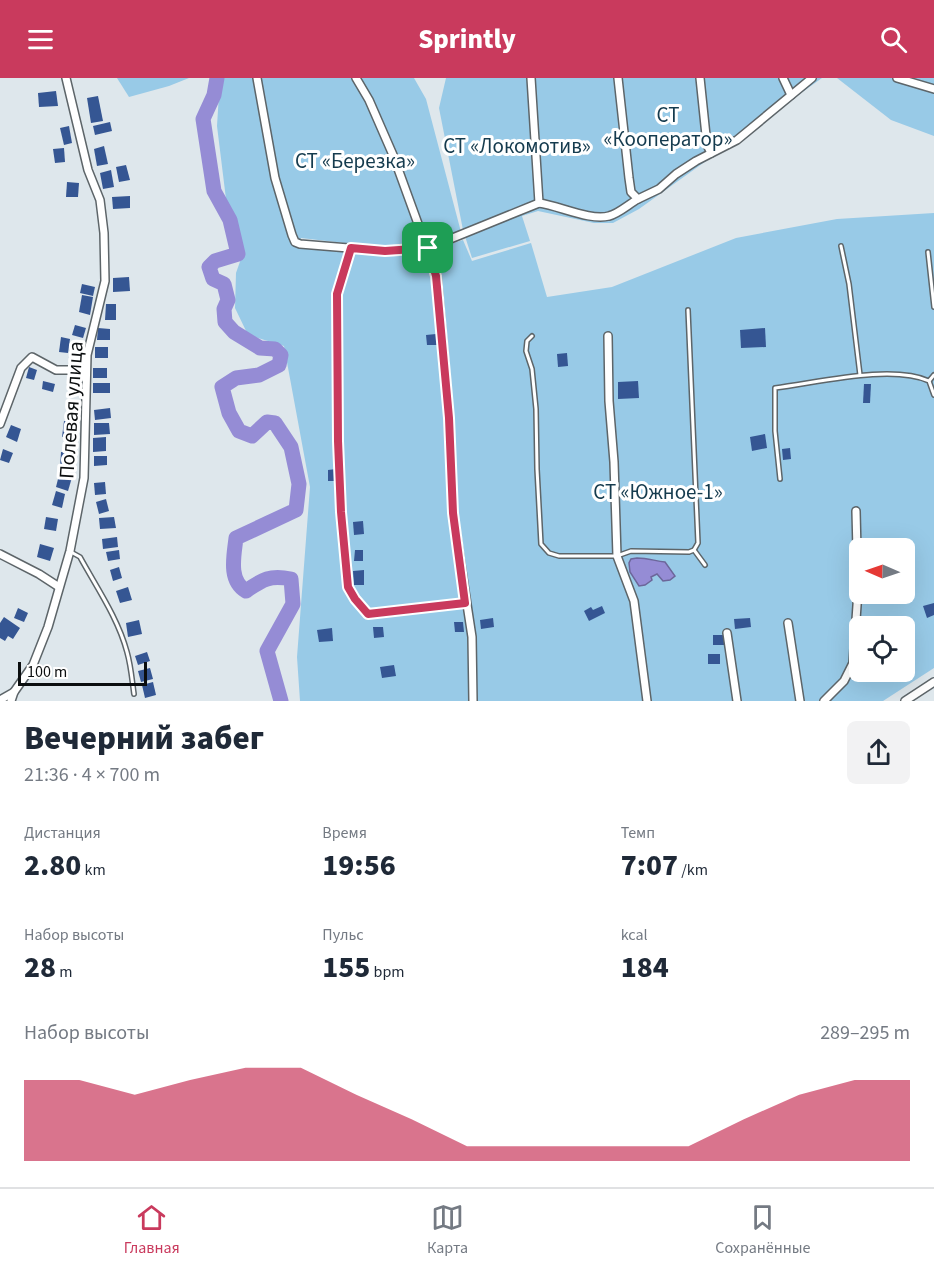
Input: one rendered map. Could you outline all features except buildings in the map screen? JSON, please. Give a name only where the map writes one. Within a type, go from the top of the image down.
[{"type":"street","name":"Полевая улица","points":[[11,701],[14,692],[33,665],[48,627],[70,551],[84,478],[87,356],[105,281],[104,233],[100,200],[88,170],[66,78]]},
{"type":"street","points":[[257,78],[275,178],[296,242],[385,251],[428,248],[539,203],[591,216],[610,216],[659,189],[676,174],[711,153],[737,140],[812,78]]},
{"type":"street","points":[[356,78],[369,100],[393,155],[428,248],[436,276],[449,418],[453,513],[472,637],[472,701]]},
{"type":"street","points":[[531,78],[539,203]]},
{"type":"street","points":[[618,78],[631,192],[638,199]]},
{"type":"street","points":[[700,78],[707,145],[711,153]]},
{"type":"street","points":[[783,78],[791,95]]},
{"type":"street","points":[[897,78],[934,89]]},
{"type":"street","points":[[608,336],[617,556],[634,602],[647,701]]},
{"type":"street","points":[[0,424],[21,368],[32,357],[56,370],[86,370]]},
{"type":"street","points":[[824,701],[844,681],[853,663],[858,591],[856,511]]},
{"type":"street","points":[[0,554],[59,587]]},
{"type":"street","points":[[788,623],[800,701]]},
{"type":"street","points":[[727,633],[737,701]]},
{"type":"street","points":[[904,701],[934,682]]},
{"type":"street","points":[[0,699],[14,692]]},
{"type":"lane","points":[[841,246],[849,284],[860,375]]},
{"type":"lane","points":[[351,248],[337,294],[338,441],[341,512],[348,587],[368,614],[465,603]]},
{"type":"lane","points":[[928,252],[934,307]]},
{"type":"lane","points":[[532,336],[527,341],[526,351],[532,369],[536,409],[541,544],[549,553],[559,556],[617,556],[631,550],[689,552],[694,550],[698,543],[687,310]]},
{"type":"lane","points":[[780,479],[775,432],[775,388],[860,375],[902,375],[929,381],[934,395]]},
{"type":"lane","points":[[929,381],[934,375]]},
{"type":"lane","points":[[694,550],[705,566]]},
{"type":"lane","points":[[70,551],[80,557],[112,612],[128,655],[134,694]]},
{"type":"green space","points":[[117,78],[189,78],[129,97]]},
{"type":"green space","name":"СТ «Южное-1»","points":[[220,78],[414,78],[426,99],[461,232],[421,244],[370,246],[301,238],[298,247],[398,255],[424,252],[463,240],[472,261],[531,243],[547,297],[612,287],[736,238],[837,219],[934,213],[934,668],[915,680],[915,616],[849,616],[849,682],[912,682],[883,701],[300,701],[297,657],[310,487],[284,346],[248,335],[235,308],[236,273],[243,253],[226,199],[217,126]]},
{"type":"green space","name":"СТ «Локомотив»","points":[[446,78],[822,78],[639,209],[613,223],[594,223],[538,211],[522,216],[530,241],[472,258],[463,230],[439,108]]},
{"type":"green space","points":[[837,78],[934,78],[934,136],[891,120]]},
{"type":"shaded area","points":[[631,559],[665,562],[675,576],[663,581],[657,574],[651,577],[652,580],[645,585],[639,586],[630,572],[629,563]]},
{"type":"waterway","points":[[217,78],[214,95],[203,119],[214,191],[230,220],[238,254],[215,261],[209,267],[213,279],[224,284],[228,300],[224,309],[225,322],[234,332],[260,348],[275,349],[281,355],[279,365],[259,375],[236,378],[222,387],[229,413],[239,431],[252,436],[267,422],[275,423],[291,447],[299,484],[296,510],[236,538],[234,560],[234,574],[240,586],[246,591],[267,579],[291,579],[293,604],[267,651],[281,701]]},
{"type":"route","points":[[351,248],[385,251],[428,248],[436,276],[449,418],[453,513],[465,603],[368,614],[348,587],[341,512],[338,441],[337,294],[351,248]]},
{"type":"park label","name":"СТ «Кооператор»","points":[[668,127]]},
{"type":"park label","name":"СТ «Березка»","points":[[355,161]]}]
